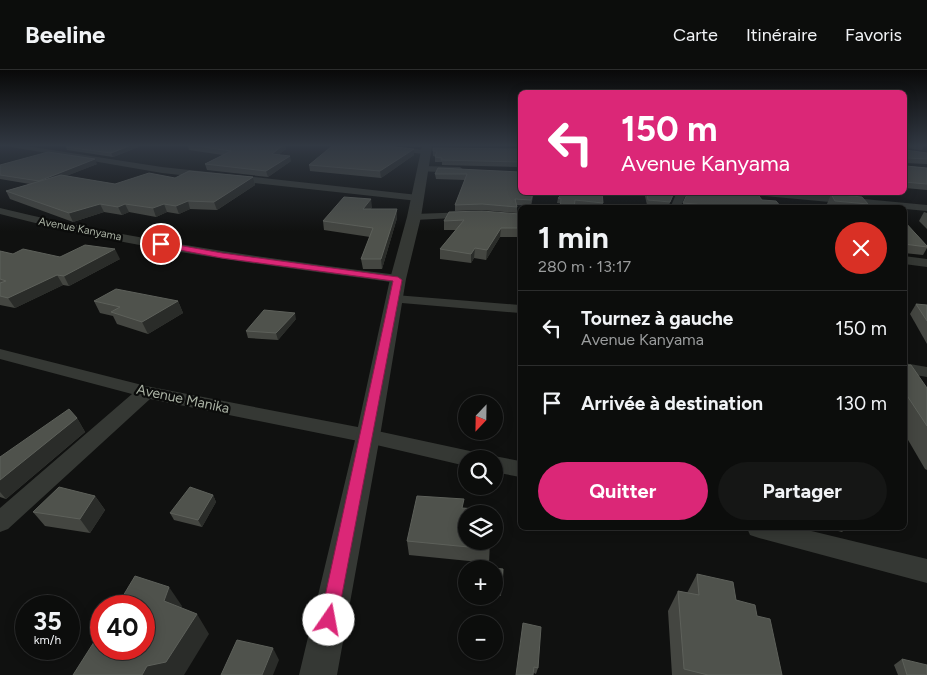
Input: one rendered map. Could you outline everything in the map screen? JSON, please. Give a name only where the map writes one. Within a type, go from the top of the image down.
[{"type":"street","points":[[190,174],[416,208],[482,215]]},
{"type":"street","points":[[318,675],[397,289],[423,174]]},
{"type":"street","points":[[786,195],[894,205]]},
{"type":"street","points":[[907,206],[927,208]]},
{"type":"street","name":"Avenue Kanyama","points":[[0,211],[46,224],[397,289],[518,308]]},
{"type":"street","points":[[907,260],[927,263]]},
{"type":"street","name":"Avenue Manika","points":[[0,354],[146,392],[368,436],[458,456]]},
{"type":"street","points":[[907,369],[927,372]]},
{"type":"street","points":[[0,522],[146,392]]},
{"type":"street","points":[[503,466],[518,470]]},
{"type":"street","points":[[767,530],[927,571]]},
{"type":"building","points":[[0,174],[56,174],[39,181]]},
{"type":"building","points":[[145,174],[175,178],[183,174],[223,174],[253,177],[214,202],[188,201],[176,206],[164,204],[153,208],[125,204],[118,207],[100,204],[69,213],[6,191],[61,175],[115,184]]},
{"type":"building","points":[[467,174],[518,174],[518,195],[532,195],[531,200],[515,199],[517,207],[482,204],[455,205]]},
{"type":"building","points":[[907,174],[927,174],[927,184],[907,182]]},
{"type":"building","points":[[561,195],[602,195],[603,203],[575,200],[574,205],[560,205],[561,199],[558,198]]},
{"type":"building","points":[[647,195],[673,195],[670,202],[648,200]]},
{"type":"building","points":[[687,195],[758,195],[762,200],[776,201],[779,205],[704,205],[683,203]]},
{"type":"building","points":[[832,195],[862,197],[868,204],[835,201]]},
{"type":"building","points":[[344,197],[371,199],[363,209],[397,209],[381,259],[361,259],[373,228],[323,221]]},
{"type":"building","points":[[482,211],[518,214],[518,228],[501,228],[487,250],[475,248],[471,254],[440,249],[464,220],[444,221],[449,212]]},
{"type":"building","points":[[907,224],[927,246],[907,244]]},
{"type":"building","points":[[85,245],[115,249],[64,276],[57,275],[8,298],[0,296],[0,283],[6,281],[0,279],[0,251],[13,254],[23,249],[60,257]]},
{"type":"building","points":[[116,289],[178,301],[142,322],[111,312],[120,307],[94,301]]},
{"type":"building","points":[[916,304],[927,305],[927,321]]},
{"type":"building","points":[[264,310],[295,313],[276,333],[246,331]]},
{"type":"building","points":[[907,365],[911,365],[927,388],[927,426],[907,396]]},
{"type":"building","points":[[69,409],[77,418],[0,480],[0,457]]},
{"type":"building","points":[[59,487],[95,496],[80,519],[33,512]]},
{"type":"building","points":[[190,487],[213,495],[198,520],[170,513]]},
{"type":"building","points":[[417,496],[464,499],[463,505],[458,505],[458,546],[407,541]]},
{"type":"building","points":[[697,574],[733,582],[736,600],[755,605],[757,616],[770,619],[782,675],[708,675],[684,669],[678,591],[699,595]]},
{"type":"building","points":[[135,576],[169,587],[164,601],[197,614],[166,662],[147,666],[142,675],[73,675],[90,648],[90,660],[155,660],[155,595],[124,595]]},
{"type":"building","points":[[523,623],[541,627],[538,668],[534,667],[533,675],[516,675]]},
{"type":"building","points":[[237,640],[273,648],[262,675],[221,675]]},
{"type":"building","points":[[902,659],[927,665],[927,675],[907,675]]},
{"type":"route","points":[[161,244],[222,256],[398,280],[368,436],[329,620]]}]
